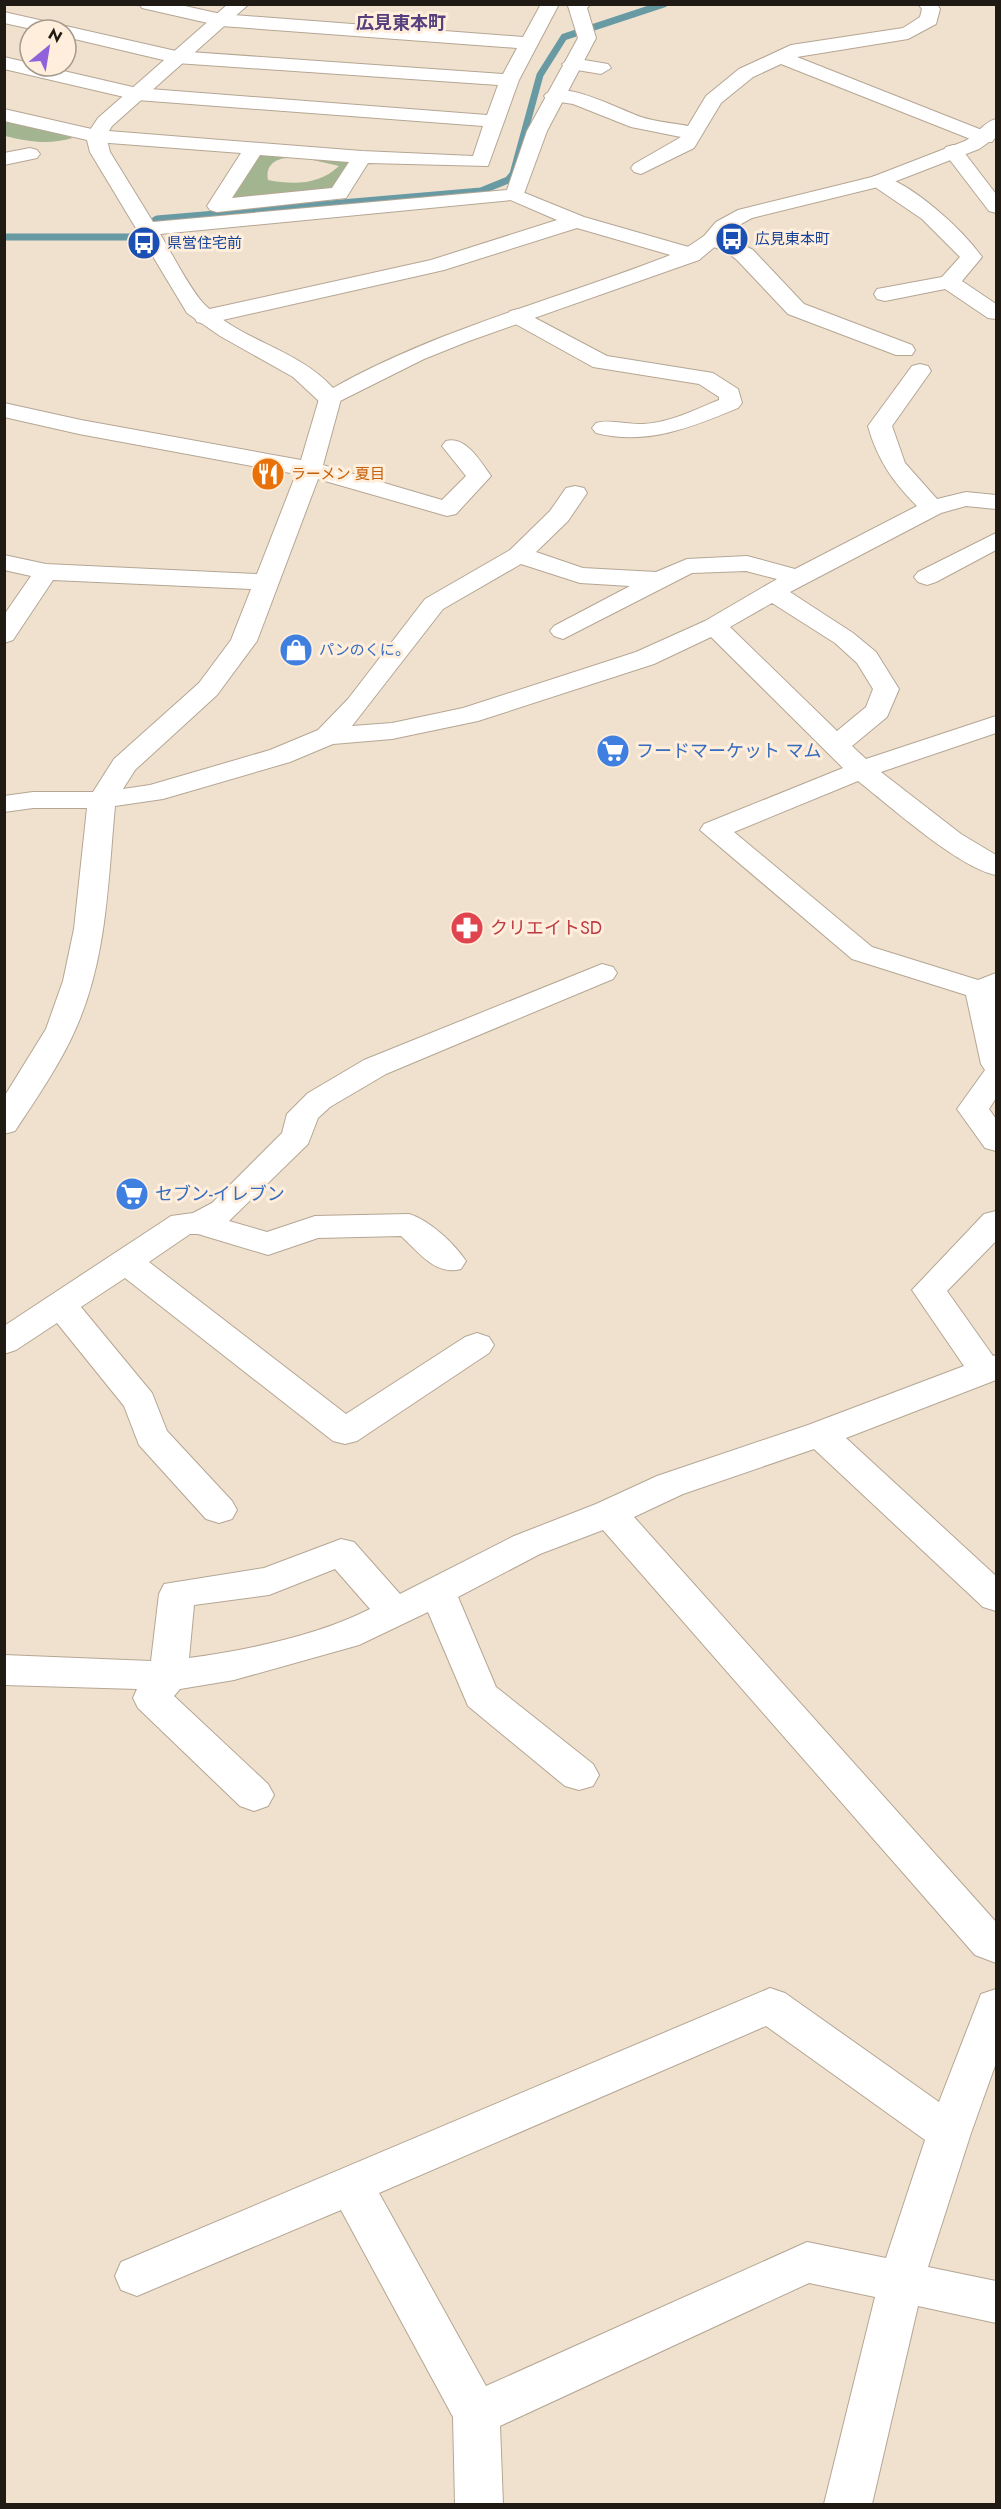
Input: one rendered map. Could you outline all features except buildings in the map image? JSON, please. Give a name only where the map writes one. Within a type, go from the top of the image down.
[{"type":"street","points":[[148,4],[221,20],[529,43]]},
{"type":"street","points":[[240,4],[176,57],[105,122],[96,136],[99,152],[195,308],[205,317],[311,378],[330,399]]},
{"type":"street","points":[[640,168],[687,144],[713,100],[746,73],[783,58],[798,49],[908,33],[929,20],[931,9],[927,4]]},
{"type":"street","points":[[4,115],[96,136],[362,157],[481,162],[493,121],[509,80],[529,43],[541,6],[579,5],[587,38],[537,131],[515,195]]},
{"type":"street","points":[[78,34],[176,57],[509,80]]},
{"type":"street","points":[[783,58],[991,131]]},
{"type":"street","points":[[4,63],[137,94],[493,121]]},
{"type":"street","points":[[572,64],[602,68]]},
{"type":"street","points":[[554,96],[576,98],[638,123],[694,133]]},
{"type":"street","points":[[4,1124],[61,1029],[78,981],[89,929],[102,800],[124,765],[208,689],[244,641],[310,469],[330,399],[351,386],[453,340],[691,255],[711,240],[723,226],[745,214],[879,181],[953,152],[991,131]]},
{"type":"street","points":[[254,149],[217,206],[339,194],[362,157]]},
{"type":"street","points":[[953,152],[989,217],[959,240]]},
{"type":"street","points":[[4,159],[30,154]]},
{"type":"street","points":[[879,181],[922,207],[959,240],[971,257],[949,282],[885,294]]},
{"type":"street","points":[[147,229],[515,195],[577,221],[691,255]]},
{"type":"street","points":[[205,317],[436,265],[577,221]]},
{"type":"street","points":[[711,240],[733,247],[745,255],[796,309],[904,350]]},
{"type":"street","points":[[949,282],[996,313]]},
{"type":"street","points":[[518,316],[601,362],[705,378],[730,394],[730,403],[680,424],[643,431],[604,428]]},
{"type":"street","points":[[920,371],[880,426],[887,454],[902,479],[932,508]]},
{"type":"street","points":[[4,410],[31,414],[79,427],[310,469],[447,509],[479,476],[454,446]]},
{"type":"street","points":[[328,736],[357,705],[434,604],[519,555],[560,516],[575,493]]},
{"type":"street","points":[[4,804],[33,800],[102,800],[153,793],[280,756],[328,736],[392,731],[469,715],[645,658],[714,626],[798,577],[932,508],[966,499],[996,502]]},
{"type":"street","points":[[927,577],[996,540]]},
{"type":"street","points":[[519,555],[580,575],[657,580]]},
{"type":"street","points":[[4,562],[46,572],[266,582]]},
{"type":"street","points":[[564,631],[687,566],[747,563],[798,577]]},
{"type":"street","points":[[4,634],[46,572]]},
{"type":"street","points":[[773,592],[844,638],[867,658],[886,689],[878,711],[837,744]]},
{"type":"street","points":[[714,626],[861,770],[951,840],[996,867]]},
{"type":"street","points":[[996,724],[861,770],[714,830],[862,952],[988,986],[996,1064]]},
{"type":"street","points":[[199,1223],[223,1211],[297,1137],[303,1114],[319,1100],[375,1067],[602,973]]},
{"type":"street","points":[[996,1076],[973,1109],[996,1141]]},
{"type":"street","points":[[4,1670],[168,1676],[234,1666],[358,1631],[527,1545],[609,1513],[670,1485],[820,1434],[991,1369],[929,1290],[996,1222]]},
{"type":"street","points":[[4,1342],[183,1224],[199,1223],[268,1244],[315,1227],[409,1225],[449,1261]]},
{"type":"street","points":[[127,1262],[345,1432],[477,1345]]},
{"type":"street","points":[[61,1305],[140,1402],[151,1436],[219,1510]]},
{"type":"street","points":[[820,1434],[996,1597]]},
{"type":"street","points":[[609,1513],[990,1943],[996,1946]]},
{"type":"street","points":[[254,1795],[152,1698],[168,1676],[177,1594],[268,1581],[341,1552],[395,1613]]},
{"type":"street","points":[[438,1592],[481,1696],[579,1775]]},
{"type":"street","points":[[137,2276],[770,2006],[949,2133]]},
{"type":"street","points":[[848,2505],[901,2281],[949,2133],[996,2007]]},
{"type":"street","points":[[351,2185],[476,2414],[479,2505]]},
{"type":"street","points":[[476,2414],[807,2262],[996,2302]]},
{"type":"green space","points":[[5,118],[73,138],[39,142],[5,136]]},
{"type":"green space","points":[[258,151],[291,153],[289,158],[272,163],[268,170],[268,180],[287,183],[315,180],[339,166],[300,157],[359,157],[334,192],[227,203]]},
{"type":"waterway","points":[[4,237],[130,237],[157,219],[481,191],[508,180],[513,174],[540,75],[564,37],[664,4]]},
{"type":"place","name":"広見東本町","points":[[732,239]]},
{"type":"place","name":"県営住宅前","points":[[144,243]]},
{"type":"place","name":"ラーメン 夏目","points":[[268,474]]},
{"type":"place","name":"パンのくに。","points":[[296,650]]},
{"type":"place","name":"フードマーケット マム","points":[[613,751]]},
{"type":"place","name":"クリエイトSD","points":[[467,928]]},
{"type":"place","name":"セブン-イレブン","points":[[132,1194]]},
{"type":"district","name":"広見東本町","points":[[401,23]]}]
